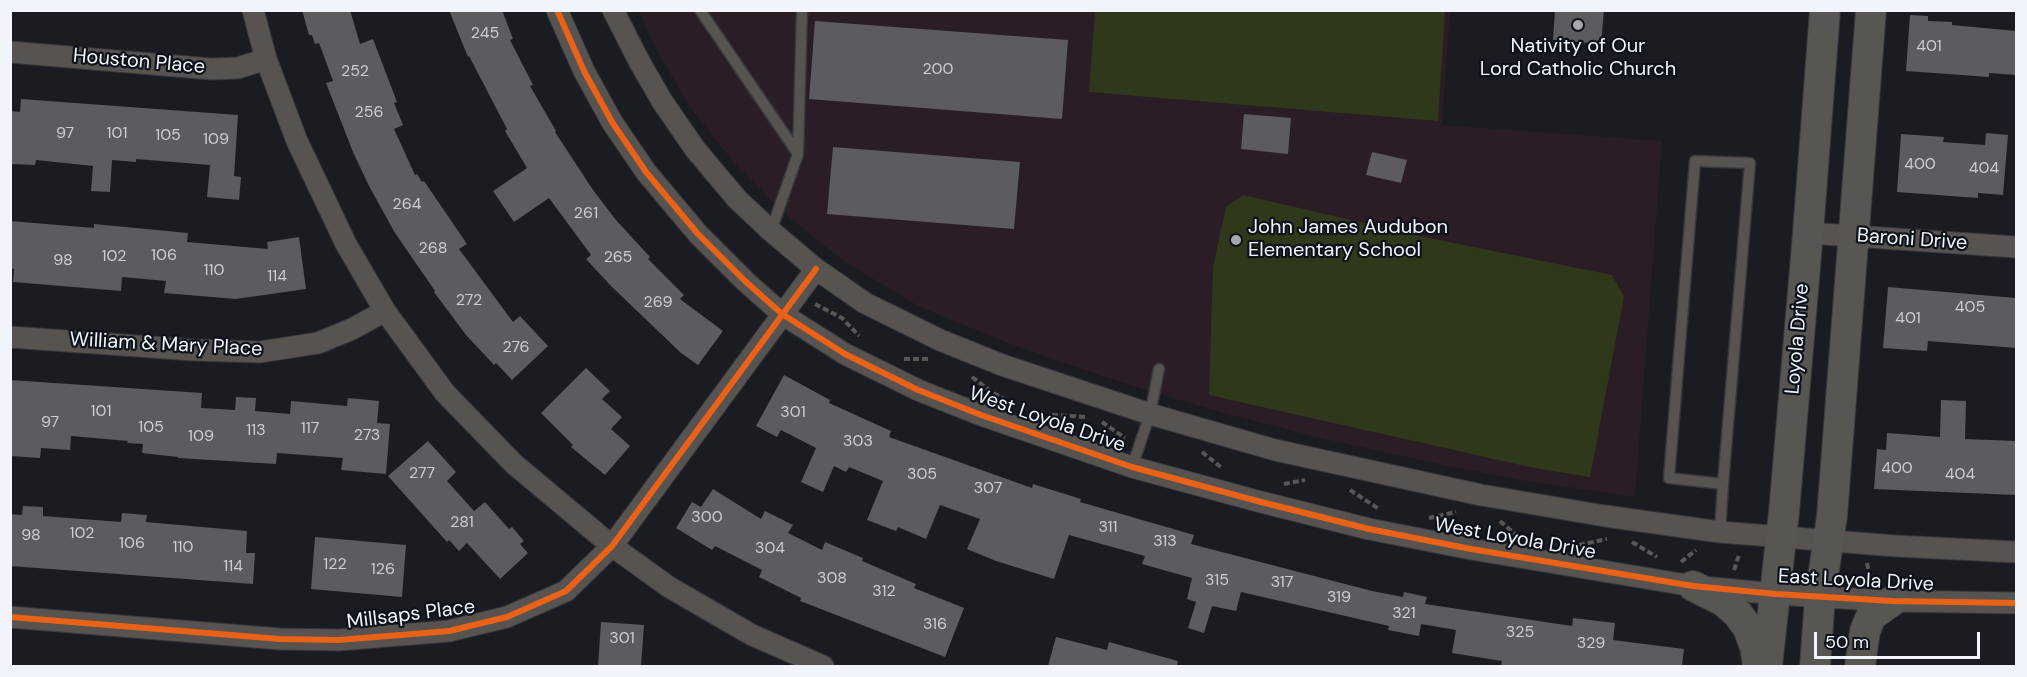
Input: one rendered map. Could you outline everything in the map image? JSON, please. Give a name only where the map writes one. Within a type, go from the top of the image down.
[{"type":"main road","name":"Loyola Drive","points":[[1767,666],[1776,594],[1808,233],[1825,10]]},
{"type":"main road","points":[[1815,666],[1820,597],[1833,504],[1871,10]]},
{"type":"main road","points":[[1693,586],[1723,601],[1738,614],[1748,628],[1755,647],[1758,666]]},
{"type":"main road","points":[[1860,666],[1865,631],[1882,594]]},
{"type":"street","points":[[253,10],[266,59],[297,141],[346,244],[385,311],[445,393],[514,464],[612,546],[669,587],[752,635],[823,666]]},
{"type":"street","name":"West Loyola Drive","points":[[557,10],[584,71],[612,122],[646,172],[698,234],[782,314],[845,354],[918,390],[981,416],[1132,467],[1370,529],[1471,549],[1693,586]]},
{"type":"street","name":"West Loyola Drive","points":[[613,10],[639,62],[695,149],[737,199],[816,269],[865,303],[940,340],[1002,365],[1150,414],[1275,450],[1480,495],[1720,532],[1781,536]]},
{"type":"street","name":"Houston Place","points":[[10,52],[211,69],[237,68],[266,59]]},
{"type":"street","name":"Baroni Drive","points":[[1808,233],[2016,247]]},
{"type":"street","name":"Millsaps Place","points":[[10,617],[280,639],[339,640],[449,631],[507,617],[566,591],[612,546],[816,269]]},
{"type":"street","name":"William & Mary Place","points":[[10,337],[193,350],[260,352],[318,344],[385,311]]},
{"type":"street","name":"East Loyola Drive","points":[[1781,536],[2016,552]]},
{"type":"street","name":"East Loyola Drive","points":[[1693,586],[1820,597],[1882,594],[2016,603]]},
{"type":"lane","points":[[700,10],[798,154]]},
{"type":"lane","points":[[771,231],[798,154],[802,10]]},
{"type":"lane","points":[[1720,532],[1750,163],[1695,161],[1669,478],[1723,483]]},
{"type":"lane","points":[[1132,467],[1150,414],[1159,369]]},
{"type":"path","points":[[1866,562],[1882,594]]},
{"type":"shaded area","name":"John James Audubon Elementary School","points":[[639,11],[1450,11],[1442,125],[1662,141],[1635,497],[1526,481],[1443,465],[1316,437],[1209,409],[1105,377],[1008,343],[920,307],[845,262],[791,219],[735,164],[690,107],[655,47]]},
{"type":"green space","points":[[1095,11],[1445,11],[1438,121],[1089,92]]},
{"type":"green space","points":[[1243,195],[1434,239],[1612,275],[1624,296],[1590,477],[1534,468],[1209,395],[1213,267],[1226,207]]},
{"type":"building","points":[[302,10],[350,10],[360,44],[373,39],[397,102],[394,103],[403,125],[394,129],[415,175],[417,174],[422,182],[424,181],[467,244],[459,249],[513,322],[520,316],[548,346],[512,380],[496,363],[494,365],[466,335],[395,233],[353,152],[326,83],[333,81],[319,43],[315,44],[312,35],[309,35]]},
{"type":"building","points":[[449,10],[502,10],[513,39],[510,40],[533,85],[530,86],[555,132],[593,190],[616,220],[650,257],[648,259],[684,295],[680,299],[723,331],[698,365],[681,353],[586,259],[591,255],[549,198],[514,222],[493,191],[527,168],[505,131],[507,129],[468,57]]},
{"type":"building","name":"Nativity of Our Lord Catholic Church","points":[[1555,10],[1604,10],[1601,44],[1553,40]]},
{"type":"building","points":[[1910,15],[1928,16],[1928,21],[1952,22],[1952,25],[2016,31],[2016,75],[1989,73],[1989,77],[1906,71]]},
{"type":"building","points":[[815,21],[1068,40],[1062,119],[809,99]]},
{"type":"building","points":[[21,99],[238,115],[234,176],[241,177],[239,200],[207,197],[210,165],[136,159],[136,162],[112,160],[110,192],[91,191],[93,166],[36,160],[35,165],[10,164],[10,111],[20,112]]},
{"type":"building","points":[[1244,114],[1291,118],[1288,154],[1241,149]]},
{"type":"building","points":[[1986,133],[2008,135],[2003,195],[1978,193],[1978,198],[1897,192],[1901,134],[1944,137],[1943,142],[1985,145]]},
{"type":"building","points":[[833,147],[1020,162],[1014,229],[827,214]]},
{"type":"building","points":[[1372,152],[1407,160],[1401,183],[1366,175]]},
{"type":"building","points":[[10,221],[94,228],[94,224],[188,233],[187,242],[268,249],[267,242],[299,237],[306,289],[236,299],[164,293],[166,281],[122,277],[121,291],[13,282],[14,269],[10,268]]},
{"type":"building","points":[[1888,287],[2016,298],[2016,348],[1928,341],[1927,351],[1883,348]]},
{"type":"building","points":[[586,368],[610,391],[602,399],[622,417],[611,429],[630,446],[605,475],[571,447],[573,445],[541,413]]},
{"type":"building","points":[[784,375],[830,400],[829,403],[891,431],[889,437],[1032,488],[1033,484],[1081,499],[1080,502],[1194,535],[1191,544],[1372,591],[1403,597],[1404,592],[1427,597],[1425,604],[1572,626],[1573,618],[1615,623],[1613,640],[1684,649],[1682,666],[1501,666],[1502,661],[1452,653],[1456,630],[1421,624],[1419,636],[1388,630],[1389,626],[1241,592],[1236,611],[1212,606],[1204,633],[1188,628],[1196,602],[1187,599],[1192,578],[1142,564],[1145,556],[1069,535],[1054,579],[996,561],[967,549],[980,519],[940,505],[926,539],[898,527],[896,531],[867,520],[883,481],[849,467],[846,472],[834,466],[823,492],[801,482],[816,448],[781,430],[777,437],[756,426]]},
{"type":"building","points":[[10,380],[202,393],[201,408],[235,410],[236,397],[256,398],[255,411],[290,414],[291,401],[347,406],[348,398],[379,401],[377,423],[390,424],[386,474],[341,470],[343,458],[277,453],[276,464],[178,458],[142,453],[143,444],[71,436],[70,450],[41,448],[40,458],[10,456]]},
{"type":"building","points":[[1941,400],[1966,401],[1965,439],[2016,441],[2015,495],[1874,489],[1877,449],[1886,450],[1887,433],[1940,437]]},
{"type":"building","points":[[428,441],[456,472],[447,481],[474,511],[485,502],[509,529],[512,527],[524,541],[520,544],[528,553],[500,579],[467,543],[459,551],[449,540],[447,542],[388,476]]},
{"type":"building","points":[[713,489],[761,519],[765,511],[793,525],[788,533],[822,550],[825,542],[916,584],[914,588],[964,608],[945,657],[800,601],[801,598],[759,577],[762,570],[715,546],[712,550],[676,528],[692,502],[701,507]]},
{"type":"building","points":[[23,506],[43,507],[43,516],[121,522],[122,513],[147,515],[146,522],[247,531],[246,553],[255,553],[253,584],[10,566],[10,514],[22,515]]},
{"type":"building","points":[[315,537],[406,545],[402,597],[311,589]]},
{"type":"building","points":[[601,622],[644,625],[641,666],[598,666]]},
{"type":"building","points":[[1056,637],[1107,650],[1109,642],[1178,661],[1177,666],[1048,666]]},
{"type":"cycle path","points":[[557,10],[584,71],[612,122],[646,172],[698,234],[782,314],[845,354],[918,390],[981,415],[1132,467],[1369,529],[1471,549],[1693,586],[1892,601],[2016,603]]},
{"type":"cycle path","points":[[10,617],[280,639],[339,640],[449,631],[507,617],[566,591],[612,546],[816,269]]},
{"type":"place","name":"Nativity of Our Lord Catholic Church","points":[[1578,25]]},
{"type":"place","name":"John James Audubon Elementary School","points":[[1236,240]]}]
